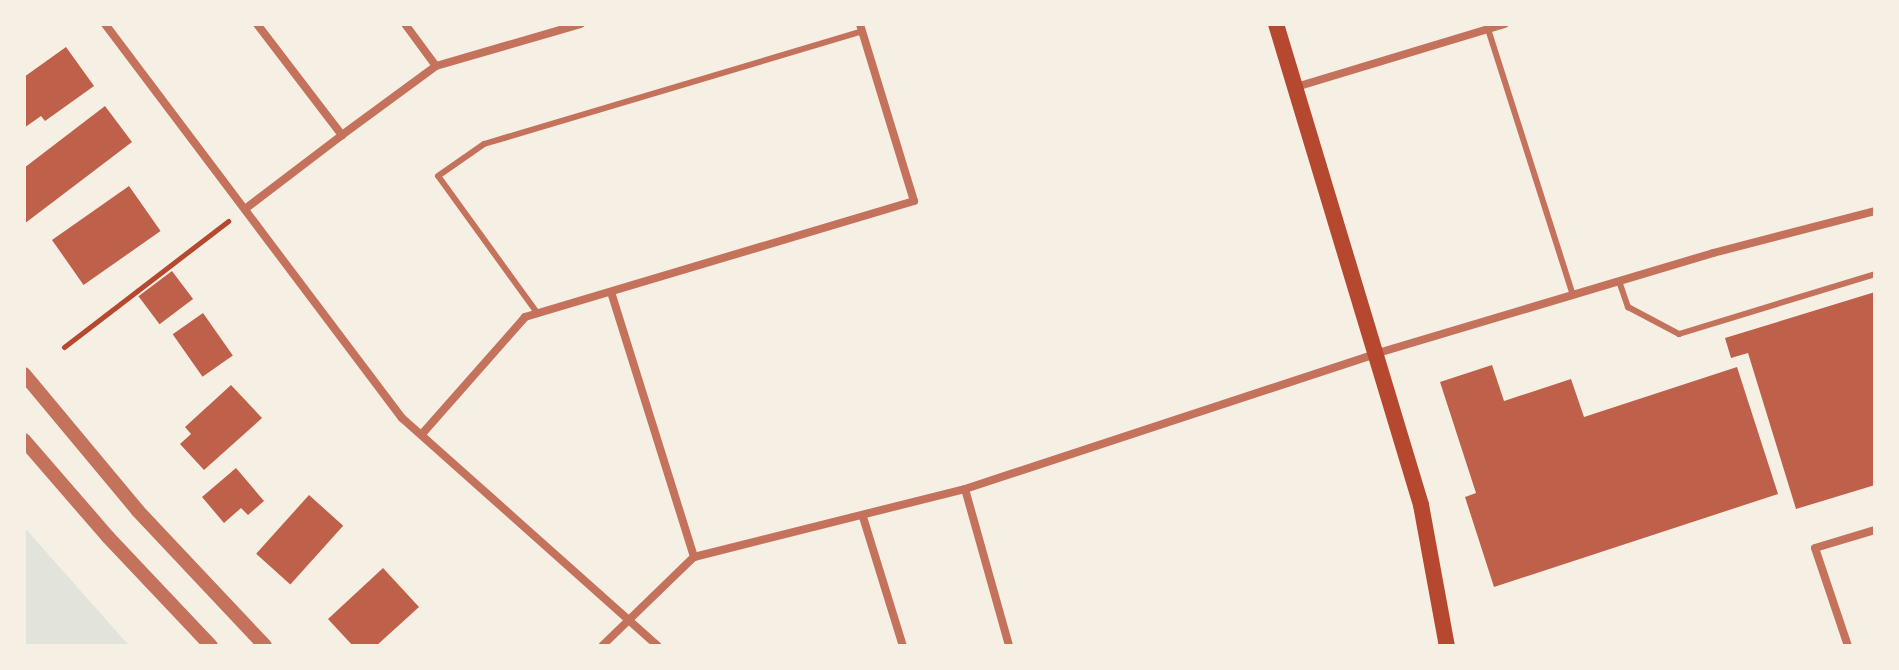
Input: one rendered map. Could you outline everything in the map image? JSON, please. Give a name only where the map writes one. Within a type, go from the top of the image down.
[{"type":"main road","points":[[1276,24],[1378,353],[1421,505],[1447,646]]},
{"type":"street","points":[[105,24],[402,418],[658,646]]},
{"type":"street","points":[[257,24],[342,135]]},
{"type":"street","points":[[405,24],[436,66]]},
{"type":"street","points":[[245,209],[436,66],[581,24]]},
{"type":"street","points":[[1296,87],[1505,24]]},
{"type":"street","points":[[422,434],[525,317],[914,201],[862,28]]},
{"type":"street","points":[[602,646],[694,557],[965,489],[1378,353],[1619,281],[1875,211]]},
{"type":"street","points":[[611,292],[694,557]]},
{"type":"street","points":[[24,374],[138,511],[265,646]]},
{"type":"street","points":[[24,440],[211,646]]},
{"type":"street","points":[[965,489],[1009,646]]},
{"type":"street","points":[[863,517],[903,646]]},
{"type":"street","points":[[1848,646],[1815,548],[1875,530]]},
{"type":"lane","points":[[538,314],[438,176],[484,144],[862,28]]},
{"type":"lane","points":[[1488,29],[1573,295]]},
{"type":"lane","points":[[1619,281],[1628,307],[1679,334],[1875,274]]},
{"type":"path","points":[[64,347],[245,209]]},
{"type":"shaded area","points":[[25,528],[125,641],[130,646],[24,646]]},
{"type":"building","points":[[66,47],[94,86],[45,121],[41,116],[24,128],[24,77]]},
{"type":"building","points":[[105,106],[132,142],[24,224],[24,168]]},
{"type":"building","points":[[129,186],[161,231],[84,285],[52,240]]},
{"type":"building","points":[[172,271],[193,299],[160,324],[138,296]]},
{"type":"building","points":[[1875,292],[1875,485],[1796,509],[1748,353],[1731,358],[1725,338]]},
{"type":"building","points":[[203,313],[233,356],[203,377],[173,334]]},
{"type":"building","points":[[1492,365],[1504,401],[1571,379],[1584,417],[1737,367],[1778,494],[1494,587],[1465,497],[1476,493],[1440,382]]},
{"type":"building","points":[[231,385],[262,418],[204,470],[180,444],[191,434],[185,427]]},
{"type":"building","points":[[236,468],[264,501],[248,515],[241,508],[224,523],[202,497]]},
{"type":"building","points":[[309,495],[343,526],[290,584],[256,554]]},
{"type":"building","points":[[383,568],[419,607],[376,646],[353,646],[328,619]]}]
